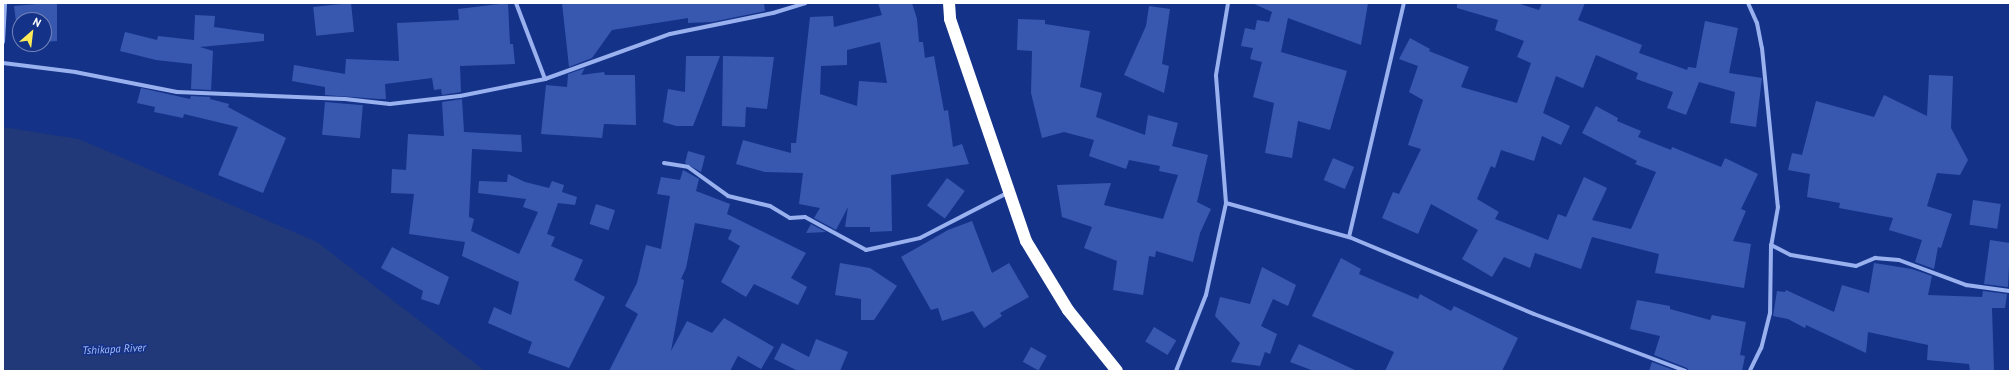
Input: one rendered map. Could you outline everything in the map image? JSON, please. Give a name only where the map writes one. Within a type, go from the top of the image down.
[{"type":"highway","points":[[949,3],[950,18],[1026,241],[1068,310],[1117,371]]},
{"type":"street","points":[[3,42],[5,3]]},
{"type":"street","points":[[516,3],[545,79]]},
{"type":"street","points":[[3,63],[75,72],[177,92],[344,99],[390,104],[460,96],[545,79],[670,34],[773,13],[806,3]]},
{"type":"street","points":[[1176,371],[1206,295],[1226,202],[1216,75],[1228,3]]},
{"type":"street","points":[[1349,237],[1404,3]]},
{"type":"street","points":[[1748,3],[1757,23],[1762,48],[1778,207],[1771,245],[1770,313],[1761,348],[1750,371]]},
{"type":"street","points":[[664,163],[688,168],[728,196],[770,206],[790,218],[805,217],[866,250],[920,238],[1009,192]]},
{"type":"street","points":[[1226,202],[1349,237],[1534,314],[1686,371]]},
{"type":"street","points":[[1771,245],[1791,255],[1856,266],[1875,258],[1899,260],[1966,285],[2010,291]]},
{"type":"water","name":"Tshikapa River","points":[[3,127],[79,139],[317,242],[485,371],[3,371]]},
{"type":"building","points":[[57,3],[57,41],[52,41],[52,12],[15,12],[14,6]]},
{"type":"building","points":[[351,3],[354,32],[316,36],[313,7]]},
{"type":"building","points":[[508,3],[510,44],[513,44],[515,64],[460,66],[461,92],[442,95],[441,89],[434,90],[432,78],[385,84],[386,99],[379,99],[325,95],[325,87],[292,81],[294,65],[345,74],[346,59],[399,61],[397,23],[459,20],[458,9]]},
{"type":"building","points":[[562,3],[764,3],[765,11],[712,22],[688,23],[688,18],[612,30],[592,58],[569,67]]},
{"type":"building","points":[[878,3],[912,3],[917,19],[919,42],[923,42],[925,58],[934,56],[944,111],[948,110],[953,147],[962,144],[969,164],[891,175],[892,231],[870,232],[870,227],[845,227],[848,207],[836,230],[814,218],[820,208],[799,204],[803,173],[765,172],[736,164],[743,140],[791,153],[791,143],[796,143],[810,17],[833,16],[834,27],[882,15]],"holes":[[[880,42],[887,83],[859,81],[857,106],[820,94],[821,66],[847,65],[847,50]]]},
{"type":"building","points":[[1252,3],[1368,3],[1361,45],[1288,18],[1281,52],[1347,71],[1330,130],[1298,121],[1292,158],[1265,153],[1274,103],[1253,97],[1262,62],[1250,59],[1253,48],[1241,46],[1245,28],[1255,30],[1257,20],[1269,22],[1272,12]]},
{"type":"building","points":[[1457,3],[1517,3],[1539,10],[1542,3],[1585,3],[1578,20],[1642,45],[1639,53],[1687,70],[1688,67],[1696,68],[1705,21],[1738,28],[1729,73],[1762,78],[1756,127],[1730,123],[1735,92],[1699,82],[1686,115],[1667,108],[1673,92],[1636,79],[1638,73],[1596,55],[1583,88],[1556,76],[1543,113],[1570,126],[1561,145],[1542,136],[1534,161],[1501,150],[1495,168],[1491,166],[1477,199],[1499,212],[1495,219],[1548,240],[1558,214],[1566,217],[1584,177],[1607,188],[1592,220],[1631,229],[1656,172],[1635,164],[1637,161],[1582,133],[1596,106],[1618,118],[1617,121],[1641,131],[1638,137],[1671,150],[1672,147],[1721,167],[1725,158],[1758,174],[1741,209],[1746,211],[1733,241],[1751,244],[1744,288],[1655,273],[1659,254],[1592,237],[1581,269],[1535,253],[1530,268],[1504,257],[1492,277],[1462,259],[1478,230],[1431,204],[1418,234],[1382,218],[1393,192],[1399,194],[1421,149],[1408,145],[1423,100],[1409,92],[1418,66],[1399,59],[1410,38],[1430,49],[1429,51],[1469,67],[1461,87],[1517,103],[1531,63],[1517,57],[1524,41],[1495,30],[1498,20],[1457,8]]},
{"type":"building","points":[[1149,6],[1170,9],[1162,64],[1169,66],[1164,93],[1124,75],[1146,26]]},
{"type":"building","points":[[195,15],[215,16],[214,27],[264,34],[264,41],[200,47],[213,51],[211,90],[191,89],[192,64],[156,60],[120,51],[125,32],[157,40],[158,36],[194,40]]},
{"type":"building","points":[[1018,19],[1045,20],[1045,24],[1090,31],[1080,87],[1102,93],[1096,117],[1145,135],[1148,115],[1178,123],[1172,146],[1208,155],[1197,202],[1211,209],[1200,233],[1193,262],[1156,251],[1155,257],[1149,256],[1143,295],[1113,290],[1117,261],[1084,248],[1092,227],[1062,217],[1057,185],[1111,183],[1104,205],[1163,219],[1178,175],[1159,171],[1160,166],[1129,160],[1126,169],[1089,156],[1094,140],[1064,132],[1042,138],[1031,93],[1032,51],[1017,50]]},
{"type":"building","points":[[686,56],[720,56],[693,126],[676,126],[663,122],[668,89],[685,92]]},
{"type":"building","points":[[723,56],[774,57],[767,109],[746,107],[745,127],[722,126]]},
{"type":"building","points":[[585,68],[581,75],[604,72],[605,75],[635,75],[636,125],[604,124],[602,138],[541,134],[546,85],[567,87],[568,74]]},
{"type":"building","points":[[1929,75],[1953,76],[1951,128],[1968,160],[1960,175],[1937,173],[1927,206],[1952,214],[1941,248],[1938,247],[1934,269],[1915,262],[1922,240],[1889,230],[1893,218],[1839,208],[1840,203],[1807,197],[1810,174],[1788,170],[1792,153],[1802,155],[1816,101],[1874,117],[1884,95],[1927,116]]},
{"type":"building","points":[[141,88],[190,99],[191,96],[210,97],[210,99],[229,104],[228,107],[286,138],[263,193],[218,175],[238,127],[184,114],[183,118],[154,112],[155,107],[137,103]]},
{"type":"building","points":[[462,99],[464,132],[521,135],[522,152],[472,149],[469,217],[474,219],[471,231],[519,254],[538,212],[523,207],[526,199],[478,193],[479,181],[507,182],[508,174],[525,182],[549,188],[552,181],[564,185],[562,192],[577,197],[575,205],[558,203],[547,234],[555,237],[551,246],[583,260],[574,280],[605,297],[569,368],[528,353],[532,342],[488,323],[494,307],[511,315],[519,282],[462,256],[465,242],[409,234],[414,194],[391,193],[392,169],[406,170],[408,134],[444,136],[442,102]]},
{"type":"building","points":[[325,102],[363,105],[360,138],[322,135]]},
{"type":"building","points":[[688,151],[705,156],[701,172],[685,163]]},
{"type":"building","points":[[1333,158],[1354,167],[1345,189],[1324,180]]},
{"type":"building","points":[[683,170],[699,179],[696,191],[730,204],[727,214],[806,253],[791,278],[807,287],[798,305],[754,284],[746,297],[721,282],[740,246],[728,239],[732,230],[695,223],[686,268],[681,279],[684,280],[671,351],[687,321],[712,333],[724,318],[774,347],[761,369],[738,356],[730,371],[609,371],[638,314],[625,306],[637,283],[646,245],[661,249],[670,196],[657,194],[661,177],[680,180]]},
{"type":"building","points":[[947,178],[965,191],[945,218],[927,206]]},
{"type":"building","points":[[1973,200],[2001,204],[1997,229],[1970,225]]},
{"type":"building","points":[[596,204],[615,210],[609,230],[590,224]]},
{"type":"building","points":[[972,221],[992,273],[1009,263],[1029,297],[1000,313],[1002,316],[984,328],[973,311],[942,321],[938,308],[931,310],[901,257],[948,230]]},
{"type":"building","points":[[811,224],[826,232],[806,233]]},
{"type":"building","points":[[1990,240],[2010,243],[2008,287],[1984,284]]},
{"type":"building","points":[[392,247],[449,277],[439,305],[421,299],[423,291],[381,268]]},
{"type":"building","points":[[1341,258],[1361,269],[1359,274],[1418,299],[1420,294],[1451,311],[1454,306],[1518,338],[1502,371],[1385,371],[1394,352],[1312,316]]},
{"type":"building","points":[[840,263],[870,268],[897,286],[874,320],[861,320],[861,299],[835,295]]},
{"type":"building","points":[[1874,263],[1912,269],[1932,276],[1928,295],[1982,297],[1983,291],[2007,294],[2005,308],[1992,308],[1994,371],[1970,371],[1969,364],[1927,360],[1928,345],[1868,332],[1866,353],[1806,325],[1805,328],[1788,319],[1773,316],[1777,291],[1785,292],[1786,290],[1834,312],[1842,285],[1869,293]]},
{"type":"building","points":[[1262,267],[1296,285],[1288,306],[1273,299],[1261,326],[1277,334],[1270,354],[1265,352],[1260,366],[1231,362],[1240,343],[1215,316],[1220,297],[1250,304]]},
{"type":"building","points":[[1637,300],[1670,306],[1670,309],[1710,320],[1712,315],[1746,322],[1740,355],[1745,356],[1742,371],[1689,371],[1687,368],[1654,355],[1660,336],[1630,329]]},
{"type":"building","points":[[1154,327],[1176,340],[1168,355],[1145,342]]},
{"type":"building","points":[[816,339],[848,352],[840,371],[798,371],[774,359],[782,343],[809,357]]},
{"type":"building","points":[[1299,344],[1357,371],[1314,371],[1290,362]]},
{"type":"building","points":[[1031,347],[1047,356],[1039,371],[1023,362]]},
{"type":"building","points":[[1652,362],[1676,371],[1649,371]]}]
